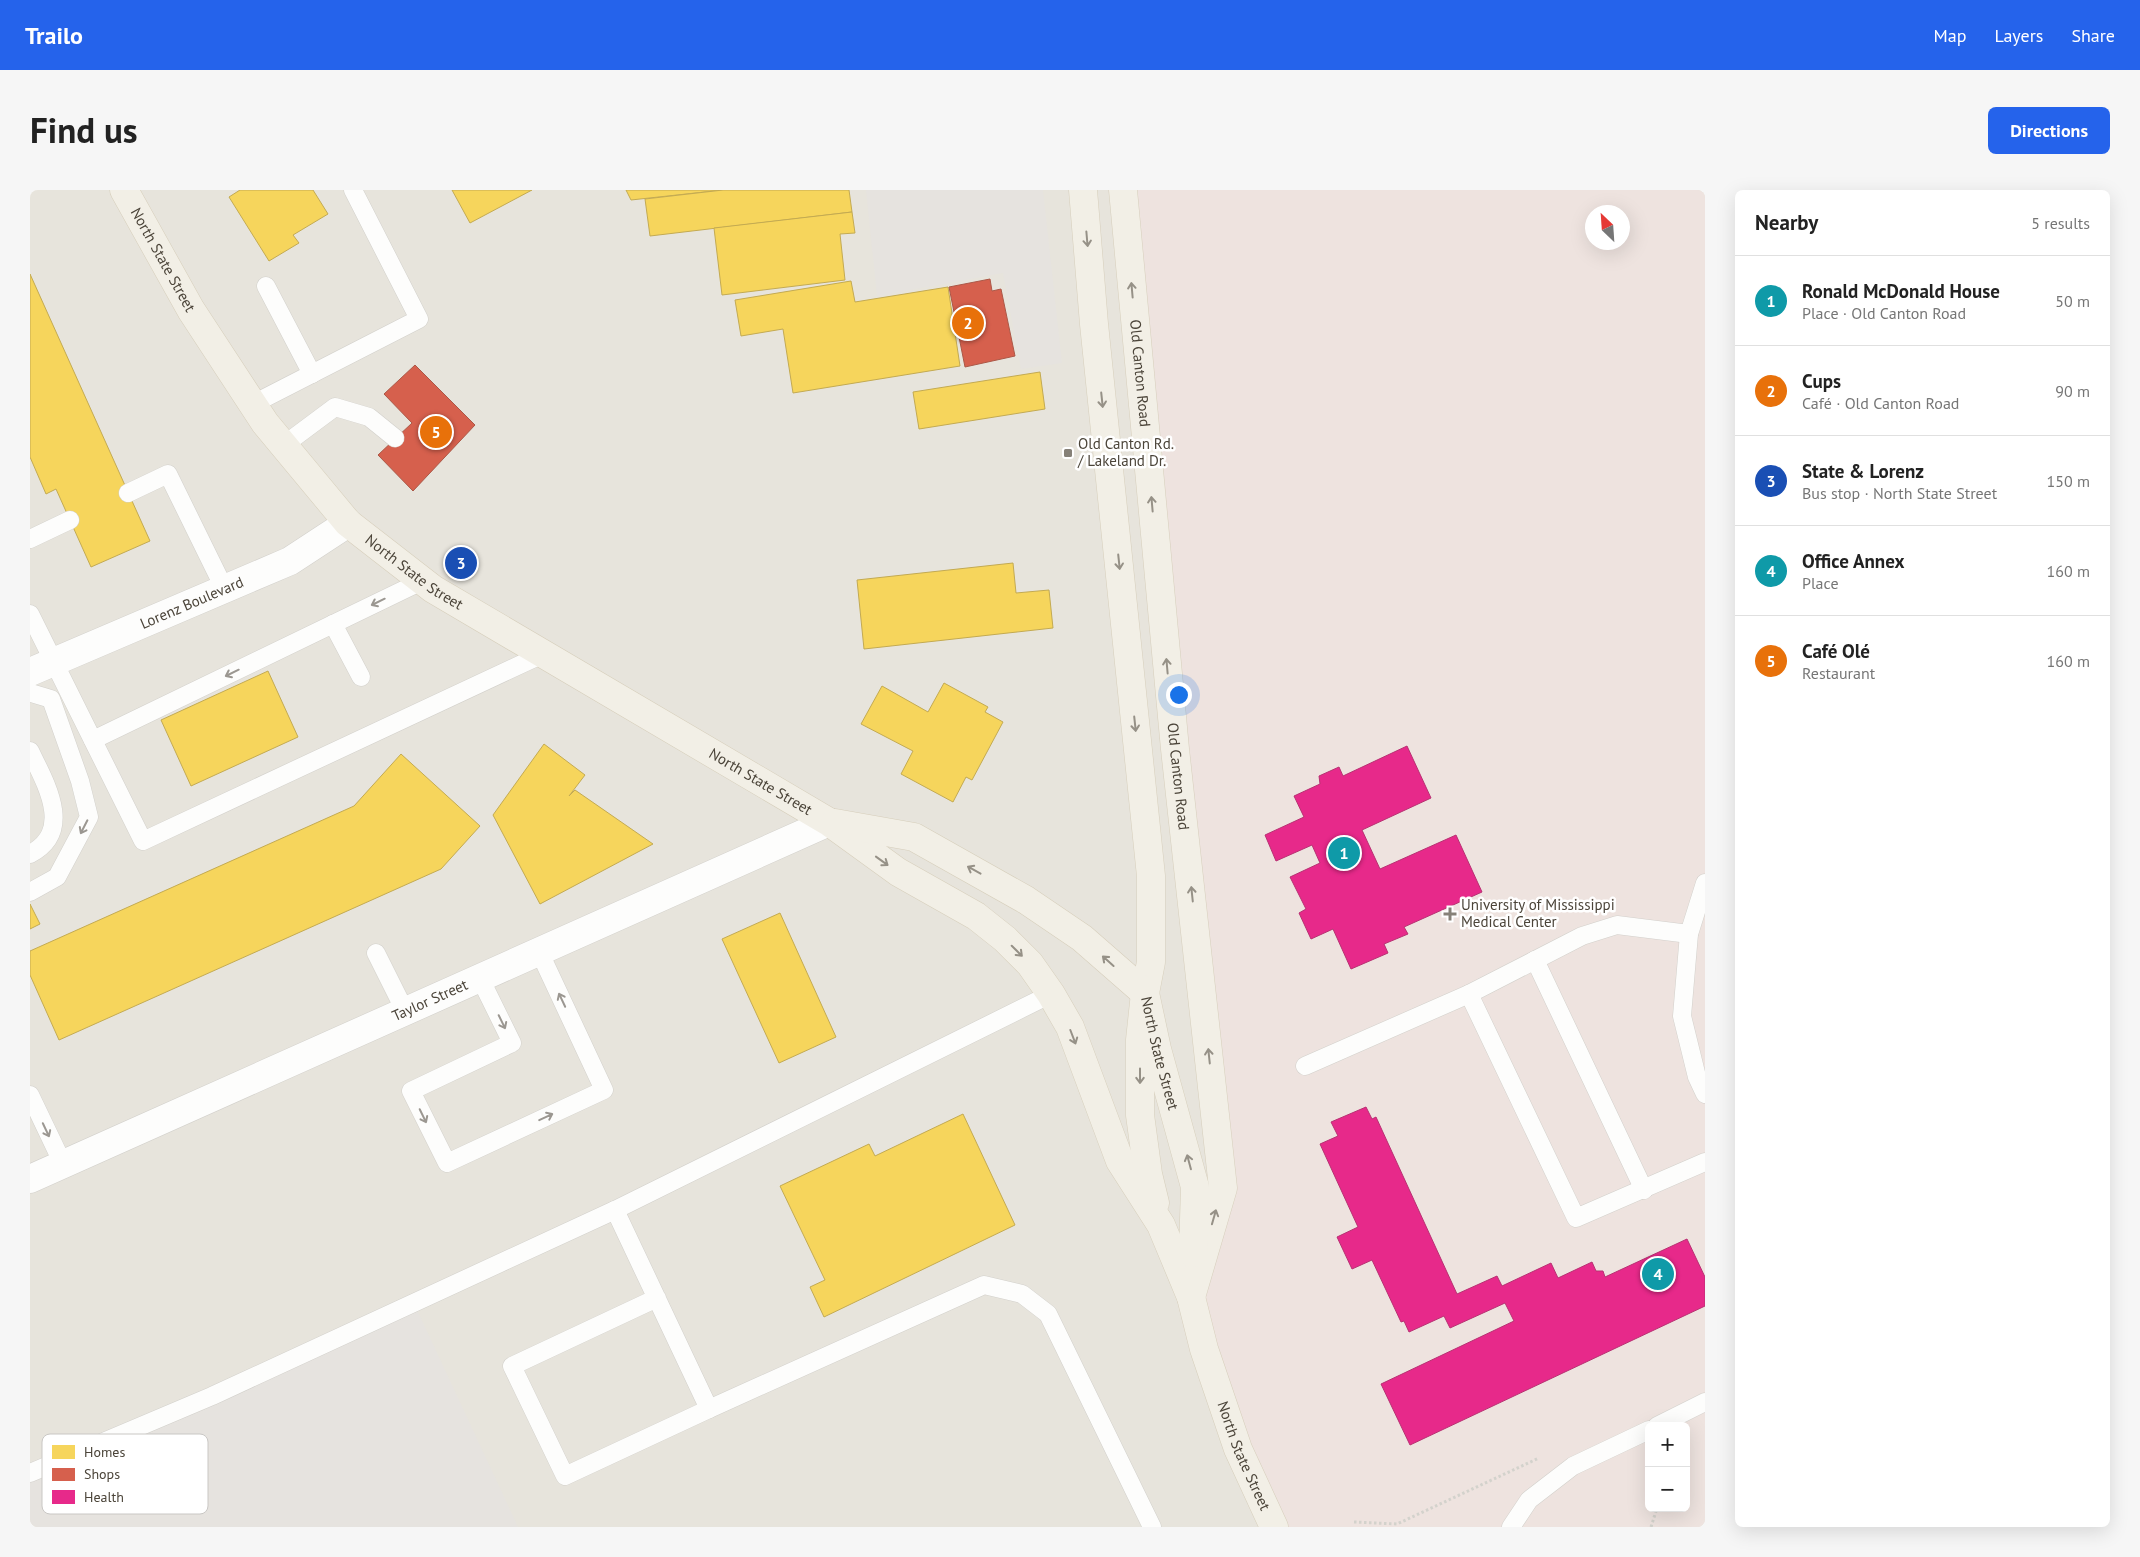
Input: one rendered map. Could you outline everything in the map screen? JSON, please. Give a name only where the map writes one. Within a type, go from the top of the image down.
[{"type":"main road","name":"North State Street","points":[[124,190],[192,310],[253,404],[348,523],[422,581],[829,822],[898,872],[976,916],[1005,939],[1030,964],[1052,994],[1070,1027],[1120,1160],[1161,1225],[1191,1297],[1204,1349],[1238,1449],[1274,1527]]},
{"type":"main road","points":[[1083,190],[1094,324],[1151,876],[1151,962],[1145,993],[1140,1040],[1140,1115],[1148,1174],[1161,1225]]},
{"type":"main road","name":"Old Canton Road","points":[[1123,190],[1175,749],[1223,1188],[1191,1297]]},
{"type":"main road","name":"North State Street","points":[[829,822],[914,837],[1042,910],[1082,938],[1145,993],[1157,1049],[1195,1187],[1191,1297]]},
{"type":"street","name":"Lorenz Boulevard","points":[[30,688],[55,662],[290,561],[348,523]]},
{"type":"street","name":"Taylor Street","points":[[30,1179],[829,822]]},
{"type":"lane","points":[[253,404],[419,319],[353,190]]},
{"type":"lane","points":[[266,286],[312,374]]},
{"type":"lane","points":[[284,445],[335,407],[369,417],[395,438]]},
{"type":"lane","points":[[128,493],[168,474],[225,590]]},
{"type":"lane","points":[[30,539],[70,520]]},
{"type":"lane","points":[[93,740],[422,581]]},
{"type":"lane","points":[[30,614],[142,841],[543,654]]},
{"type":"lane","points":[[333,624],[361,677]]},
{"type":"lane","points":[[30,688],[51,699],[80,781],[90,816],[57,876],[30,892]]},
{"type":"lane","points":[[30,750],[34,769],[51,793],[54,825],[42,847],[30,854]]},
{"type":"lane","points":[[1705,883],[1689,934],[1682,1016],[1697,1077],[1705,1094]]},
{"type":"lane","points":[[1306,1066],[1469,994],[1582,936],[1617,925],[1689,934]]},
{"type":"lane","points":[[480,978],[512,1043],[411,1091],[447,1163],[604,1090],[539,951]]},
{"type":"lane","points":[[376,954],[405,1012]]},
{"type":"lane","points":[[1536,960],[1644,1190]]},
{"type":"lane","points":[[122,1434],[212,1396],[615,1210],[1052,994]]},
{"type":"lane","points":[[1469,994],[1576,1218],[1705,1162]]},
{"type":"lane","points":[[30,1095],[62,1164]]},
{"type":"lane","points":[[615,1210],[709,1409]]},
{"type":"lane","points":[[657,1298],[512,1366],[565,1476],[984,1285],[1022,1294],[1048,1314],[1152,1527]]},
{"type":"lane","points":[[1665,1422],[1705,1402]]},
{"type":"lane","points":[[1511,1527],[1529,1500],[1573,1466],[1645,1432]]},
{"type":"lane","points":[[30,1473],[42,1468]]},
{"type":"path","points":[[1354,1522],[1397,1524],[1546,1454]]},
{"type":"path","points":[[1651,1527],[1656,1512]]},
{"type":"shaded area","points":[[30,190],[1705,190],[1705,1527],[30,1527]]},
{"type":"shaded area","points":[[866,190],[1043,190],[1062,363],[1021,369],[1003,273],[877,296]]},
{"type":"shaded area","name":"University of Mississippi Medical Center","points":[[1123,190],[1705,190],[1705,1527],[1274,1527],[1191,1297],[1223,1187]]},
{"type":"shaded area","points":[[410,1295],[518,1527],[30,1527],[30,1472],[42,1466],[42,1514],[208,1514],[208,1434],[112,1434]]},
{"type":"building: Homes","points":[[240,190],[313,190],[328,214],[293,235],[299,243],[269,261],[229,197]]},
{"type":"building: Homes","points":[[452,190],[532,190],[470,223]]},
{"type":"building: Homes","points":[[626,190],[723,190],[631,200]]},
{"type":"building: Homes","points":[[723,190],[849,190],[852,212],[650,236],[645,199]]},
{"type":"building: Homes","points":[[852,212],[855,233],[840,234],[845,280],[722,295],[714,228]]},
{"type":"building: Homes","points":[[30,274],[150,541],[91,567],[56,489],[46,494],[30,457]]},
{"type":"building: Homes","points":[[851,281],[855,302],[948,287],[960,366],[793,393],[783,329],[741,336],[735,300]]},
{"type":"building: Homes","points":[[1040,372],[1045,409],[919,429],[913,392]]},
{"type":"building: Homes","points":[[1013,563],[1016,593],[1049,590],[1053,628],[864,649],[857,580]]},
{"type":"building: Homes","points":[[268,671],[298,737],[191,786],[161,720]]},
{"type":"building: Homes","points":[[944,683],[988,707],[985,712],[1003,722],[972,780],[966,777],[953,802],[901,774],[913,751],[861,724],[882,686],[928,712]]},
{"type":"building: Homes","points":[[544,744],[585,775],[569,796],[575,790],[653,844],[540,904],[493,815]]},
{"type":"building: Homes","points":[[401,754],[480,826],[441,869],[59,1040],[30,975],[30,951],[354,806]]},
{"type":"building: Homes","points":[[30,904],[40,924],[30,929]]},
{"type":"building: Homes","points":[[780,913],[836,1037],[779,1063],[722,939]]},
{"type":"building: Homes","points":[[963,1114],[1015,1225],[824,1317],[810,1287],[825,1280],[780,1186],[869,1144],[875,1156]]},
{"type":"building: Shops","points":[[990,279],[992,291],[1001,289],[1015,356],[965,367],[949,287]]},
{"type":"building: Shops","points":[[415,365],[475,425],[413,491],[378,455],[412,423],[384,394]]},
{"type":"building: Health","points":[[1407,746],[1431,798],[1362,830],[1380,869],[1456,835],[1482,892],[1404,927],[1408,934],[1384,944],[1388,953],[1351,969],[1333,929],[1311,939],[1299,913],[1306,909],[1290,877],[1320,863],[1312,845],[1276,861],[1265,835],[1304,817],[1294,796],[1320,784],[1319,776],[1339,767],[1343,776]]},
{"type":"building: Health","points":[[1366,1107],[1372,1119],[1376,1117],[1457,1294],[1497,1276],[1502,1286],[1551,1263],[1558,1278],[1592,1262],[1596,1271],[1603,1271],[1605,1277],[1687,1239],[1705,1277],[1705,1306],[1410,1445],[1381,1384],[1514,1321],[1505,1303],[1450,1328],[1444,1316],[1409,1332],[1404,1321],[1401,1322],[1372,1260],[1352,1269],[1337,1237],[1358,1227],[1320,1144],[1338,1136],[1331,1122]]},
{"type":"place","name":"Cups","points":[[968,323]]},
{"type":"place","name":"Café Olé","points":[[436,432]]},
{"type":"place","name":"Old Canton Rd. / Lakeland Dr.","points":[[1068,453]]},
{"type":"place","name":"State & Lorenz","points":[[461,563]]},
{"type":"place","name":"Ronald McDonald House","points":[[1344,853]]},
{"type":"place","name":"University of Mississippi Medical Center","points":[[1450,914]]},
{"type":"place","name":"Office Annex","points":[[1658,1274]]}]
